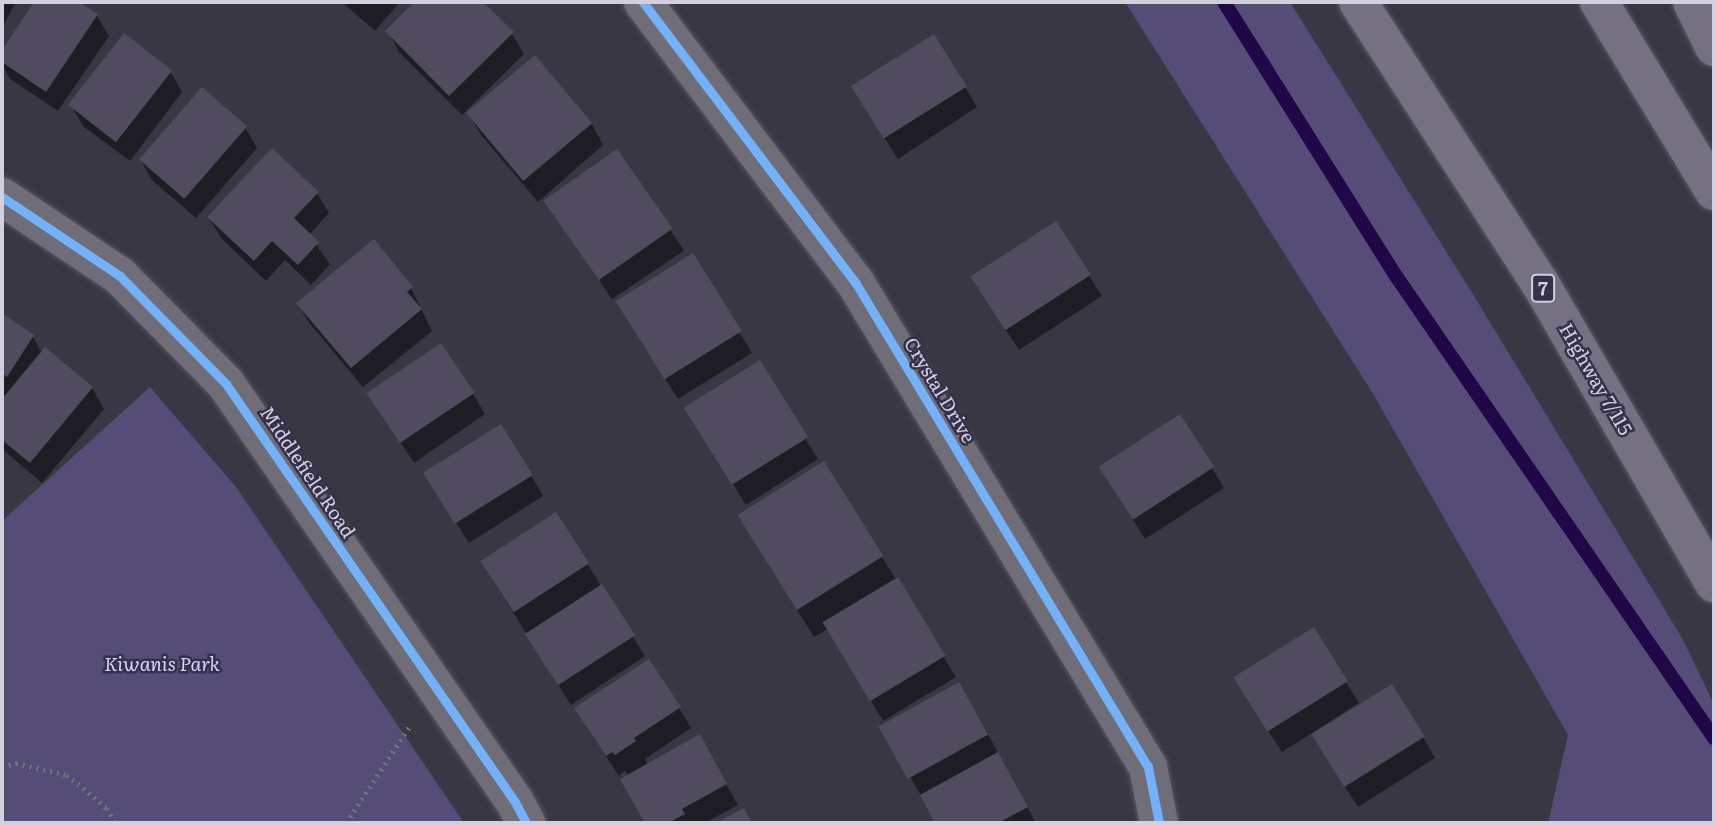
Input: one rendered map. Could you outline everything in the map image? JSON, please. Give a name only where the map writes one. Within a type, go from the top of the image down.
[{"type":"highway","name":"Highway 7/115","points":[[1358,2],[1540,284],[1714,583]]},
{"type":"highway","points":[[1599,2],[1714,191]]},
{"type":"highway","points":[[1692,2],[1714,47]]},
{"type":"street","name":"Crystal Drive","points":[[643,2],[855,282],[1148,767],[1159,823]]},
{"type":"street","name":"Middlefield Road","points":[[2,197],[120,276],[226,384],[437,693],[515,802],[526,823]]},
{"type":"path","points":[[346,823],[405,730],[437,693]]},
{"type":"path","points":[[2,767],[16,763],[67,775],[107,808],[115,823]]},
{"type":"green space","points":[[1125,2],[1290,2],[1474,296],[1682,638],[1714,704],[1714,823],[1548,823],[1568,735],[1372,392]]},
{"type":"green space","name":"Kiwanis Park","points":[[150,387],[236,487],[464,823],[2,823],[2,521]]},
{"type":"building","points":[[34,2],[79,2],[98,14],[46,92],[2,62],[2,50]]},
{"type":"building","points":[[414,2],[483,2],[514,32],[449,96],[385,31]]},
{"type":"building","points":[[124,33],[172,71],[116,142],[68,105]]},
{"type":"building","points":[[934,34],[967,87],[884,139],[851,86]]},
{"type":"building","points":[[535,55],[592,123],[523,181],[466,113]]},
{"type":"building","points":[[202,87],[247,126],[184,199],[139,159]]},
{"type":"building","points":[[272,148],[319,192],[294,218],[319,242],[298,265],[272,241],[254,261],[207,217]]},
{"type":"building","points":[[617,149],[673,228],[599,280],[543,201]]},
{"type":"building","points":[[1056,221],[1091,275],[1005,330],[970,277]]},
{"type":"building","points":[[374,239],[413,287],[407,292],[422,309],[351,368],[296,303]]},
{"type":"building","points":[[693,253],[742,331],[665,379],[616,301]]},
{"type":"building","points":[[2,313],[34,335],[7,377],[2,373]]},
{"type":"building","points":[[441,343],[475,393],[400,443],[366,393]]},
{"type":"building","points":[[45,347],[93,387],[30,463],[2,440],[2,399]]},
{"type":"building","points":[[760,360],[808,437],[732,485],[684,408]]},
{"type":"building","points":[[1180,414],[1214,467],[1133,520],[1099,467]]},
{"type":"building","points":[[501,424],[533,475],[455,524],[423,473]]},
{"type":"building","points":[[824,461],[883,556],[797,610],[737,515]]},
{"type":"building","points":[[556,512],[589,563],[514,612],[481,561]]},
{"type":"building","points":[[898,577],[945,656],[870,701],[823,622]]},
{"type":"building","points":[[602,584],[635,635],[558,685],[525,634]]},
{"type":"building","points":[[1314,627],[1348,681],[1267,732],[1233,677]]},
{"type":"building","points":[[649,659],[681,707],[634,738],[636,741],[615,755],[612,752],[606,756],[574,708]]},
{"type":"building","points":[[959,682],[988,734],[908,779],[879,727]]},
{"type":"building","points":[[1392,684],[1425,737],[1344,787],[1311,734]]},
{"type":"building","points":[[700,734],[727,784],[682,809],[685,814],[668,823],[645,823],[620,779]]},
{"type":"building","points":[[998,752],[1028,807],[998,823],[935,823],[920,795]]},
{"type":"building","points":[[744,808],[752,823],[716,823]]},
{"type":"waterway","points":[[1224,2],[1396,276],[1714,738]]},
{"type":"cycle path","points":[[643,2],[855,282],[1148,767],[1159,823]]},
{"type":"cycle path","points":[[2,197],[120,276],[226,384],[515,802],[526,823]]}]
